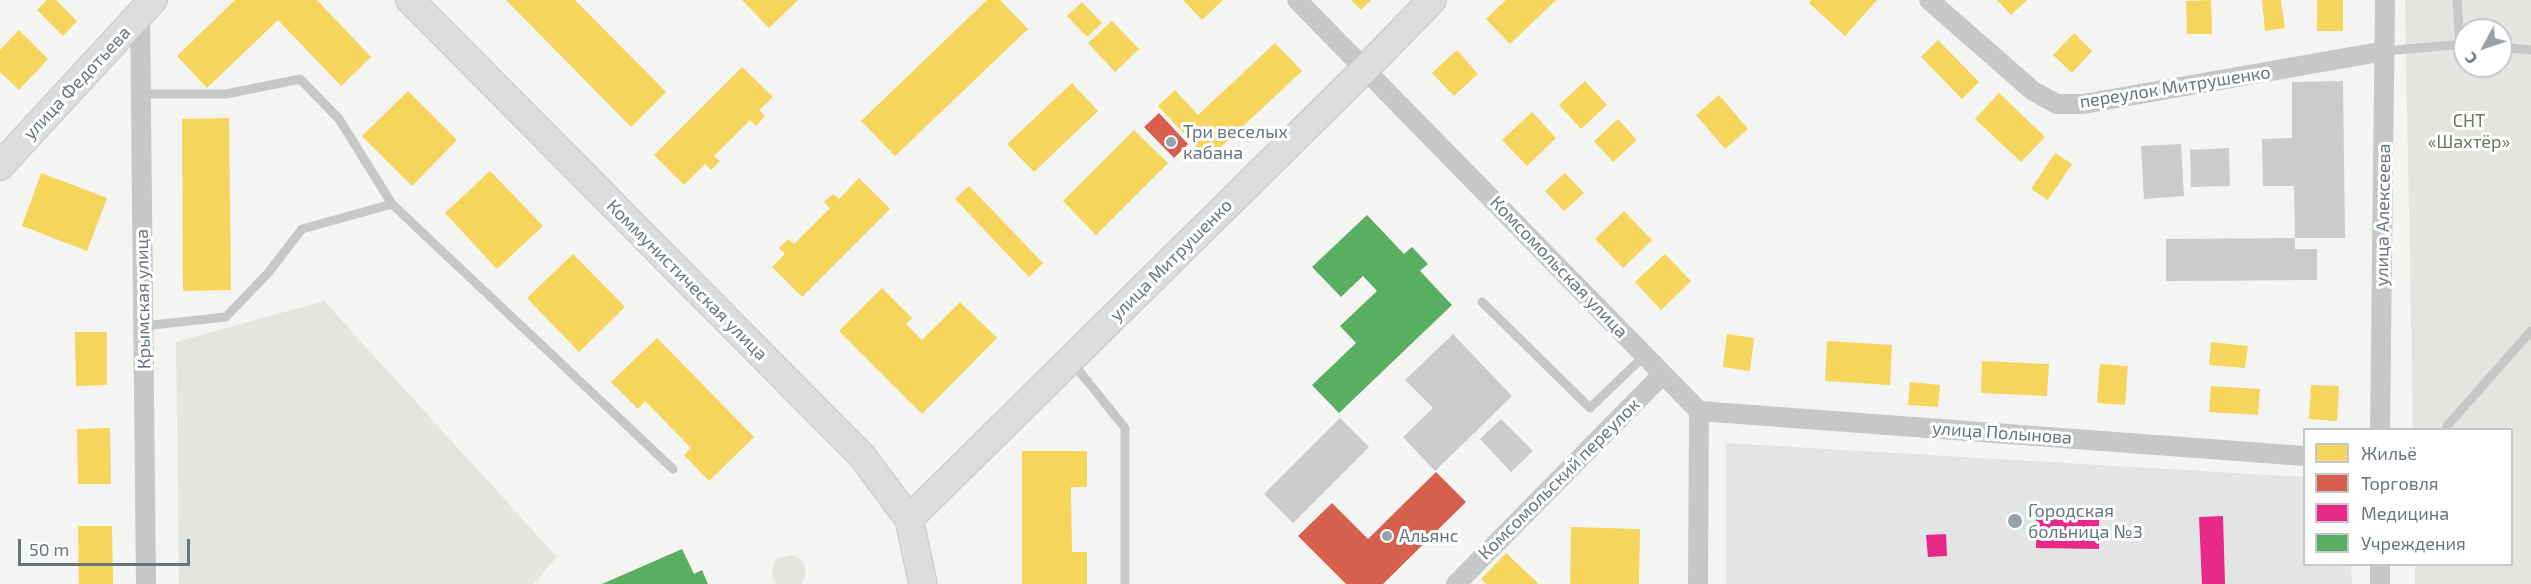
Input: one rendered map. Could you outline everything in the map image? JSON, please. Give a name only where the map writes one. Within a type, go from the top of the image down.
[{"type":"main road","name":"Коммунистическая улица","points":[[410,0],[862,456],[909,519],[923,584]]},
{"type":"main road","name":"улица Митрушенко","points":[[909,519],[1432,0]]},
{"type":"main road","name":"улица Федотьева","points":[[0,166],[147,7]]},
{"type":"street","name":"Комсомольская улица","points":[[1297,0],[1699,411]]},
{"type":"street","name":"переулок Митрушенко","points":[[1929,0],[2033,92],[2057,104],[2083,104],[2385,51]]},
{"type":"street","name":"улица Алексеева","points":[[2380,428],[2385,0]]},
{"type":"street","name":"Крымская улица","points":[[146,584],[141,94],[147,7]]},
{"type":"street","name":"Комсомольский переулок","points":[[1456,584],[1663,374]]},
{"type":"street","name":"улица Полынова","points":[[1699,411],[2303,456]]},
{"type":"street","points":[[1698,584],[1699,411]]},
{"type":"street","points":[[2380,566],[2380,584]]},
{"type":"lane","points":[[2457,0],[2459,18]]},
{"type":"lane","points":[[2385,51],[2453,45]]},
{"type":"lane","points":[[2513,47],[2530,48]]},
{"type":"lane","points":[[141,94],[226,94],[300,79],[339,119],[392,204],[673,469]]},
{"type":"lane","points":[[143,326],[226,317],[268,273],[302,230],[392,204]]},
{"type":"lane","points":[[1482,302],[1590,408],[1645,356]]},
{"type":"lane","points":[[2447,426],[2531,331]]},
{"type":"lane","points":[[1071,360],[1125,428],[1125,584]]},
{"type":"shaded area","name":"Городская больница №3","points":[[1726,443],[2303,477],[2303,566],[2351,566],[2352,584],[1726,584]]},
{"type":"green space","name":"СНТ «Шахтёр»","points":[[2405,0],[2531,0],[2531,584],[2415,584],[2415,566],[2513,566],[2513,428],[2413,428]]},
{"type":"green space","points":[[324,301],[557,557],[533,584],[179,584],[176,342]]},
{"type":"green space","points":[[792,555],[805,566],[804,579],[801,584],[777,584],[772,574],[774,564],[778,558]]},
{"type":"building: Жильё","points":[[47,0],[56,0],[77,21],[63,36],[37,10]]},
{"type":"building: Жильё","points":[[235,0],[317,0],[371,57],[341,86],[278,20],[207,88],[177,56]]},
{"type":"building: Жильё","points":[[506,0],[575,0],[666,92],[631,127]]},
{"type":"building: Жильё","points":[[742,0],[798,0],[769,28]]},
{"type":"building: Жильё","points":[[987,0],[1000,0],[1028,29],[895,156],[861,121]]},
{"type":"building: Жильё","points":[[1183,0],[1223,0],[1202,20]]},
{"type":"building: Жильё","points":[[1351,0],[1371,0],[1361,10]]},
{"type":"building: Жильё","points":[[1506,0],[1556,0],[1510,44],[1486,19]]},
{"type":"building: Жильё","points":[[1811,0],[1877,0],[1845,36],[1809,3]]},
{"type":"building: Жильё","points":[[1997,0],[2027,0],[2011,15]]},
{"type":"building: Жильё","points":[[2211,0],[2212,34],[2187,34],[2186,1]]},
{"type":"building: Жильё","points":[[2262,0],[2281,0],[2285,28],[2265,31]]},
{"type":"building: Жильё","points":[[2317,0],[2343,0],[2343,31],[2317,31]]},
{"type":"building: Жильё","points":[[1082,2],[1102,23],[1087,37],[1067,16]]},
{"type":"building: Жильё","points":[[1112,21],[1139,49],[1115,72],[1088,43]]},
{"type":"building: Жильё","points":[[19,30],[48,59],[19,90],[0,72],[0,50]]},
{"type":"building: Жильё","points":[[2074,33],[2092,51],[2072,73],[2053,55]]},
{"type":"building: Жильё","points":[[1938,40],[1979,82],[1962,99],[1921,57]]},
{"type":"building: Жильё","points":[[1275,43],[1302,71],[1208,159],[1158,106],[1175,90],[1198,115]]},
{"type":"building: Жильё","points":[[1457,50],[1478,74],[1454,96],[1432,73]]},
{"type":"building: Жильё","points":[[742,67],[773,97],[759,110],[765,116],[756,126],[750,120],[714,156],[720,161],[711,170],[705,164],[684,185],[654,155]]},
{"type":"building: Жильё","points":[[1585,81],[1607,105],[1581,129],[1559,105]]},
{"type":"building: Жильё","points":[[1072,83],[1098,111],[1034,172],[1007,144]]},
{"type":"building: Жильё","points":[[408,91],[457,140],[412,186],[362,136]]},
{"type":"building: Жильё","points":[[1999,93],[2045,137],[2021,162],[1975,119]]},
{"type":"building: Жильё","points":[[1719,95],[1748,129],[1725,149],[1696,115]]},
{"type":"building: Жильё","points":[[1532,112],[1556,138],[1527,166],[1502,140]]},
{"type":"building: Жильё","points":[[229,118],[231,290],[183,291],[182,119]]},
{"type":"building: Жильё","points":[[1618,119],[1637,140],[1613,162],[1594,141]]},
{"type":"building: Жильё","points":[[1134,130],[1168,163],[1096,235],[1063,201]]},
{"type":"building: Жильё","points":[[2055,153],[2072,164],[2048,200],[2031,189]]},
{"type":"building: Жильё","points":[[490,171],[543,226],[497,269],[445,213]]},
{"type":"building: Жильё","points":[[41,173],[107,198],[87,251],[22,226]]},
{"type":"building: Жильё","points":[[1565,173],[1584,193],[1564,211],[1545,191]]},
{"type":"building: Жильё","points":[[859,178],[890,209],[802,297],[772,267],[785,254],[779,248],[788,239],[794,244],[830,208],[824,202],[833,194],[839,199]]},
{"type":"building: Жильё","points":[[969,186],[1043,263],[1029,277],[955,199]]},
{"type":"building: Жильё","points":[[1624,211],[1652,240],[1623,268],[1595,239]]},
{"type":"building: Жильё","points":[[573,254],[625,307],[579,352],[527,298]]},
{"type":"building: Жильё","points":[[1665,254],[1691,281],[1661,310],[1635,282]]},
{"type":"building: Жильё","points":[[882,288],[912,318],[906,324],[922,340],[960,302],[997,338],[922,414],[839,331]]},
{"type":"building: Жильё","points":[[75,332],[107,332],[107,385],[76,386]]},
{"type":"building: Жильё","points":[[1727,334],[1754,338],[1750,371],[1723,367]]},
{"type":"building: Жильё","points":[[657,338],[754,437],[709,481],[684,455],[691,448],[645,401],[638,409],[611,382]]},
{"type":"building: Жильё","points":[[1827,341],[1892,345],[1890,385],[1825,381]]},
{"type":"building: Жильё","points":[[2211,342],[2248,346],[2245,368],[2209,365]]},
{"type":"building: Жильё","points":[[1982,361],[2049,364],[2047,396],[1981,393]]},
{"type":"building: Жильё","points":[[2100,364],[2128,366],[2125,405],[2097,403]]},
{"type":"building: Жильё","points":[[1910,382],[1940,385],[1938,407],[1908,405]]},
{"type":"building: Жильё","points":[[2311,385],[2339,386],[2337,421],[2309,419]]},
{"type":"building: Жильё","points":[[2211,386],[2260,389],[2258,415],[2209,412]]},
{"type":"building: Жильё","points":[[110,428],[111,484],[78,484],[77,429]]},
{"type":"building: Жильё","points":[[1022,451],[1087,451],[1087,487],[1071,487],[1072,552],[1087,552],[1087,584],[1022,584]]},
{"type":"building: Жильё","points":[[78,526],[112,526],[113,584],[79,584]]},
{"type":"building: Жильё","points":[[1571,527],[1640,529],[1639,584],[1570,584]]},
{"type":"building: Жильё","points":[[1506,553],[1538,583],[1486,584],[1481,579]]},
{"type":"building: Торговля","points":[[1159,113],[1188,144],[1174,158],[1144,127]]},
{"type":"building: Торговля","points":[[1436,472],[1466,502],[1383,584],[1346,584],[1298,536],[1332,503],[1368,539]]},
{"type":"building: Медицина","points":[[2223,516],[2225,584],[2202,584],[2199,517]]},
{"type":"building: Медицина","points":[[2036,519],[2099,520],[2099,549],[2036,548]]},
{"type":"building: Медицина","points":[[1946,534],[1947,556],[1928,557],[1926,535]]},
{"type":"building: Учреждения","points":[[1367,215],[1404,254],[1412,247],[1428,264],[1420,271],[1452,305],[1339,413],[1312,385],[1356,343],[1340,326],[1377,291],[1363,276],[1341,297],[1312,267]]},
{"type":"building: Учреждения","points":[[682,549],[694,574],[702,570],[708,584],[602,584]]},
{"type":"building: Прочее","points":[[2343,81],[2345,238],[2295,238],[2294,186],[2263,186],[2262,139],[2292,138],[2292,82]]},
{"type":"building: Прочее","points":[[2181,144],[2184,196],[2144,199],[2141,146]]},
{"type":"building: Прочее","points":[[2229,148],[2230,186],[2191,187],[2190,150]]},
{"type":"building: Прочее","points":[[2295,238],[2295,249],[2317,249],[2317,280],[2166,281],[2166,239]]},
{"type":"building: Прочее","points":[[1453,334],[1512,396],[1435,471],[1403,437],[1433,408],[1405,380]]},
{"type":"building: Прочее","points":[[1340,418],[1369,447],[1293,523],[1264,494]]},
{"type":"building: Прочее","points":[[1501,419],[1533,451],[1511,472],[1480,439]]},
{"type":"place","name":"Три веселых кабана","points":[[1171,142]]},
{"type":"place","name":"Городская больница №3","points":[[2015,521]]},
{"type":"place","name":"Альянс","points":[[1387,536]]}]
